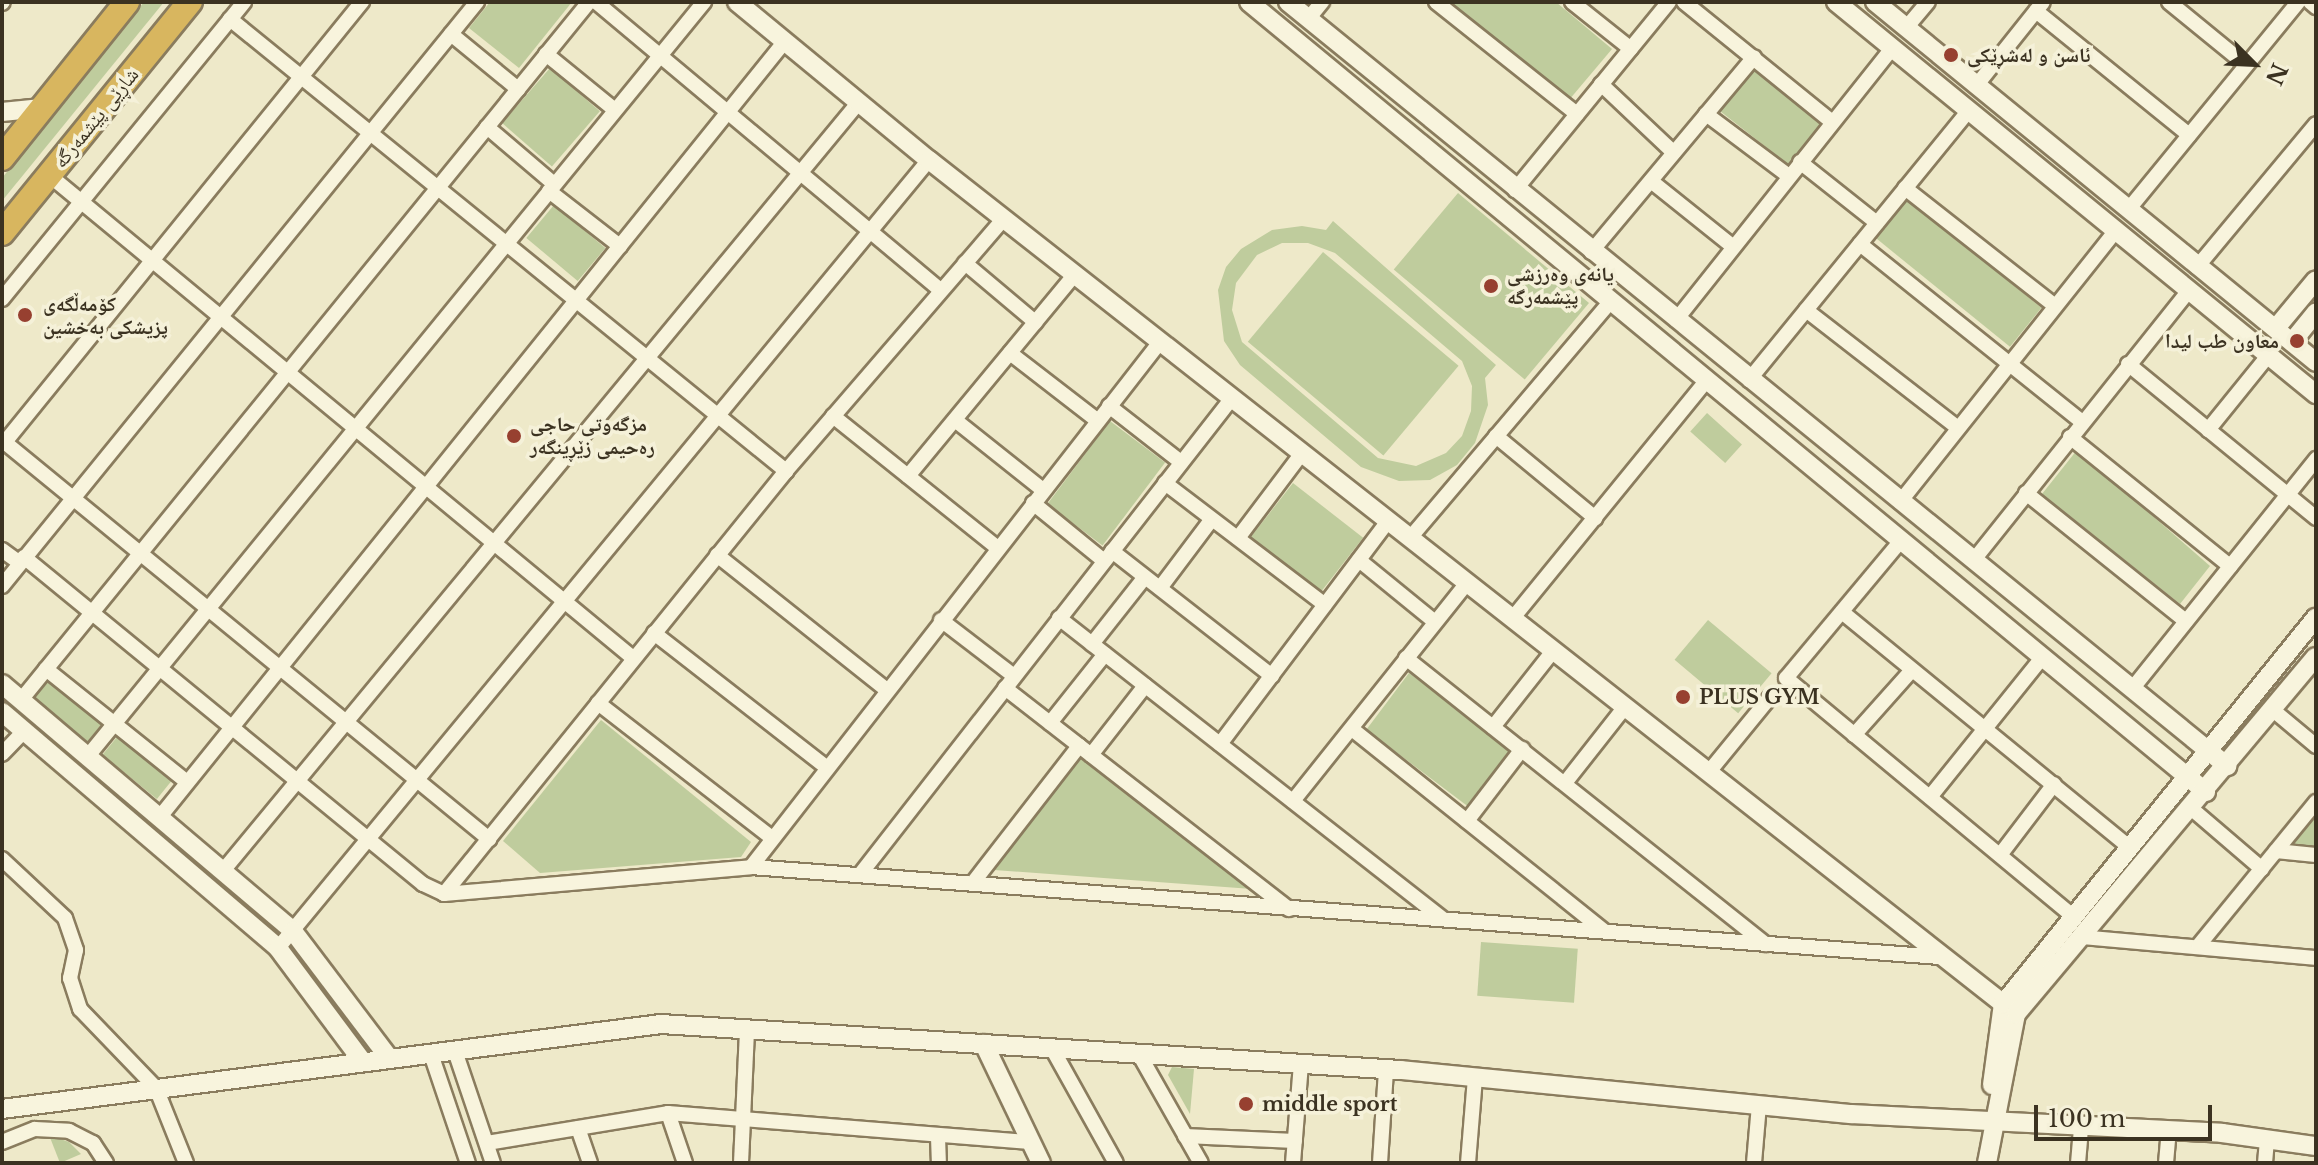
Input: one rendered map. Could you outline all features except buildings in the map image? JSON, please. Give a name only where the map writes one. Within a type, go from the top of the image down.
[{"type":"highway","points":[[2,158],[127,2]]},
{"type":"highway","name":"شاڕێی پێشمەرگە","points":[[2,233],[190,2]]},
{"type":"street","points":[[2,299],[244,2]]},
{"type":"street","points":[[362,2],[3,441],[412,780],[489,839]]},
{"type":"street","points":[[2,586],[477,2]]},
{"type":"street","points":[[21,700],[589,2]]},
{"type":"street","points":[[596,2],[941,290]]},
{"type":"street","points":[[88,756],[163,671],[704,2]]},
{"type":"street","points":[[737,2],[929,160],[2010,1009]]},
{"type":"street","points":[[1249,2],[1899,543],[2206,792]]},
{"type":"street","points":[[1288,2],[1458,144],[2227,766]]},
{"type":"street","points":[[1309,18],[1322,2]]},
{"type":"street","points":[[1436,2],[1577,114]]},
{"type":"street","points":[[1572,2],[1631,49]]},
{"type":"street","points":[[1515,190],[1669,2]]},
{"type":"street","points":[[1684,2],[1832,122]]},
{"type":"street","points":[[1836,2],[2316,394]]},
{"type":"street","points":[[1875,2],[2316,362]]},
{"type":"street","points":[[1906,28],[1928,2]]},
{"type":"street","points":[[2169,2],[2246,65]]},
{"type":"street","points":[[2128,210],[2298,2]]},
{"type":"street","points":[[2310,2],[2316,7]]},
{"type":"street","points":[[1976,86],[2040,6],[2189,135]]},
{"type":"street","points":[[230,19],[786,471]]},
{"type":"street","points":[[451,34],[518,89]]},
{"type":"street","points":[[159,818],[785,41]]},
{"type":"street","points":[[1676,320],[1892,48]]},
{"type":"street","points":[[546,54],[615,110]]},
{"type":"street","points":[[1591,252],[1754,57]]},
{"type":"street","points":[[1601,84],[1674,153]]},
{"type":"street","points":[[222,872],[859,102]]},
{"type":"street","points":[[2,112],[42,108]]},
{"type":"street","points":[[1749,380],[1969,110]]},
{"type":"street","points":[[1706,114],[1789,176]]},
{"type":"street","points":[[2197,267],[2316,124]]},
{"type":"street","points":[[487,127],[620,246]]},
{"type":"street","points":[[1443,161],[1458,144]]},
{"type":"street","points":[[278,948],[412,780],[929,160]]},
{"type":"street","points":[[1800,162],[1877,223]]},
{"type":"street","points":[[49,175],[633,658]]},
{"type":"street","points":[[2070,193],[2086,175]]},
{"type":"street","points":[[1651,181],[1732,246]]},
{"type":"street","points":[[1905,188],[2055,306]]},
{"type":"street","points":[[444,894],[786,471],[1004,218]]},
{"type":"street","points":[[1900,502],[2116,230]]},
{"type":"street","points":[[1860,244],[2082,422]]},
{"type":"street","points":[[965,263],[1035,322]]},
{"type":"street","points":[[908,476],[1075,274]]},
{"type":"street","points":[[2276,328],[2316,280]]},
{"type":"street","points":[[1973,561],[2189,290]]},
{"type":"street","points":[[1410,538],[1611,301]]},
{"type":"street","points":[[1806,310],[1958,428]]},
{"type":"street","points":[[2292,342],[2316,312]]},
{"type":"street","points":[[751,867],[771,837],[1160,342]]},
{"type":"street","points":[[1010,353],[1098,421]]},
{"type":"street","points":[[2208,430],[2268,356]]},
{"type":"street","points":[[2128,364],[2316,518]]},
{"type":"street","points":[[1512,619],[1706,381]]},
{"type":"street","points":[[862,872],[1232,398]]},
{"type":"street","points":[[1757,422],[1774,401]]},
{"type":"street","points":[[1109,406],[1181,462]]},
{"type":"street","points":[[833,416],[998,548]]},
{"type":"street","points":[[955,420],[1043,490]]},
{"type":"street","points":[[1496,436],[1595,518]]},
{"type":"street","points":[[2070,437],[2230,566]]},
{"type":"street","points":[[1238,538],[1302,453]]},
{"type":"street","points":[[2132,689],[2316,459]]},
{"type":"street","points":[[1165,483],[1325,605]]},
{"type":"street","points":[[2026,493],[2186,621]]},
{"type":"street","points":[[1033,503],[1108,556],[1145,577],[1272,676]]},
{"type":"street","points":[[1160,588],[1212,519]]},
{"type":"street","points":[[1220,744],[1388,521]]},
{"type":"street","points":[[1899,543],[1786,678],[2074,917]]},
{"type":"street","points":[[2,550],[22,560],[92,612],[367,838],[444,894],[751,867],[862,872],[972,884],[1289,909],[1940,957]]},
{"type":"street","points":[[717,555],[887,690]]},
{"type":"street","points":[[1359,560],[1435,622]]},
{"type":"street","points":[[1092,644],[1145,577]]},
{"type":"street","points":[[1293,801],[1467,583]]},
{"type":"street","points":[[1842,612],[2130,848]]},
{"type":"street","points":[[1059,618],[1443,919]]},
{"type":"street","points":[[1987,1163],[2010,1009],[2074,917],[2316,618]]},
{"type":"street","points":[[941,620],[1050,723],[1289,909]]},
{"type":"street","points":[[654,633],[826,767]]},
{"type":"street","points":[[1493,727],[1553,651]]},
{"type":"street","points":[[1050,723],[1105,654]]},
{"type":"street","points":[[2010,1009],[2081,937],[2192,809],[2316,657]]},
{"type":"street","points":[[1406,658],[1766,944]]},
{"type":"street","points":[[1930,797],[2041,659]]},
{"type":"street","points":[[46,669],[187,782]]},
{"type":"street","points":[[1854,735],[1912,670]]},
{"type":"street","points":[[2,684],[293,931],[389,1058]]},
{"type":"street","points":[[972,884],[1085,751],[1145,686]]},
{"type":"street","points":[[1708,773],[1771,696]]},
{"type":"street","points":[[598,703],[771,837]]},
{"type":"street","points":[[1565,783],[1624,708]]},
{"type":"street","points":[[2273,710],[2316,746]]},
{"type":"street","points":[[2,712],[278,948],[363,1062]]},
{"type":"street","points":[[1352,729],[1604,931]]},
{"type":"street","points":[[2,754],[24,731]]},
{"type":"street","points":[[1467,821],[1522,749]]},
{"type":"street","points":[[2000,855],[2054,784]]},
{"type":"street","points":[[2199,945],[2316,802]]},
{"type":"street","points":[[2192,809],[2262,869]]},
{"type":"street","points":[[2276,851],[2316,855]]},
{"type":"street","points":[[2,859],[65,918],[76,950],[70,978],[80,1009],[156,1088],[186,1163]]},
{"type":"street","points":[[2081,937],[2199,945],[2316,958]]},
{"type":"street","points":[[2,1109],[661,1024],[1386,1069],[1759,1105],[2169,1130],[2316,1146]]},
{"type":"street","points":[[741,1163],[747,1030]]},
{"type":"street","points":[[984,1044],[1041,1163]]},
{"type":"street","points":[[1053,1050],[1116,1163]]},
{"type":"street","points":[[455,1051],[493,1163]]},
{"type":"street","points":[[431,1054],[468,1163]]},
{"type":"street","points":[[1139,1054],[1201,1163]]},
{"type":"street","points":[[1293,1163],[1301,1063]]},
{"type":"street","points":[[1380,1163],[1386,1069]]},
{"type":"street","points":[[1468,1163],[1475,1077]]},
{"type":"street","points":[[1754,1163],[1759,1105]]},
{"type":"street","points":[[487,1143],[668,1113],[744,1122],[1030,1142]]},
{"type":"street","points":[[668,1113],[685,1163]]},
{"type":"street","points":[[2078,1163],[2081,1125]]},
{"type":"street","points":[[578,1128],[590,1163]]},
{"type":"street","points":[[2,1142],[35,1129],[69,1131],[93,1143],[106,1163]]},
{"type":"street","points":[[2166,1163],[2169,1130]]},
{"type":"street","points":[[1185,1136],[1295,1141]]},
{"type":"street","points":[[938,1137],[939,1163]]},
{"type":"street","points":[[2265,1163],[2267,1139]]},
{"type":"green space","points":[[144,2],[164,2],[2,201],[2,178]]},
{"type":"green space","points":[[490,2],[572,2],[519,68],[469,28]]},
{"type":"green space","points":[[1449,2],[1556,2],[1612,49],[1569,100]]},
{"type":"green space","points":[[550,68],[600,111],[552,166],[502,123]]},
{"type":"green space","points":[[1751,68],[1822,123],[1789,165],[1718,110]]},
{"type":"green space","name":"یانەی وەرزشی پێشمەرگە","points":[[1458,193],[1589,303],[1525,380],[1394,270]]},
{"type":"green space","points":[[1907,199],[2041,308],[2010,347],[1876,238]]},
{"type":"green space","points":[[554,205],[605,248],[578,281],[526,238]]},
{"type":"green space","points":[[1333,221],[1496,365],[1485,378],[1488,405],[1475,443],[1457,465],[1430,480],[1399,481],[1361,467],[1240,365],[1224,341],[1218,290],[1226,267],[1241,249],[1272,230],[1302,226],[1326,230]],"holes":[[[1282,243],[1308,243],[1335,253],[1462,361],[1472,386],[1471,411],[1462,436],[1446,453],[1416,466],[1378,458],[1242,342],[1232,310],[1236,283],[1257,255]]]},
{"type":"green space","points":[[1323,252],[1459,366],[1383,455],[1248,342]]},
{"type":"green space","points":[[1707,413],[1742,444],[1725,463],[1690,432]]},
{"type":"green space","points":[[1110,421],[1165,463],[1103,546],[1047,504]]},
{"type":"green space","points":[[2077,450],[2210,566],[2180,604],[2042,494]]},
{"type":"green space","points":[[1293,483],[1363,538],[1321,592],[1251,537]]},
{"type":"green space","points":[[1708,620],[1772,673],[1738,713],[1675,660]]},
{"type":"green space","points":[[1409,673],[1513,751],[1470,808],[1366,730]]},
{"type":"green space","points":[[49,680],[102,724],[87,742],[34,698]]},
{"type":"green space","points":[[601,720],[751,842],[741,857],[540,873],[503,841]]},
{"type":"green space","points":[[117,737],[171,781],[157,799],[103,755]]},
{"type":"green space","points":[[1082,756],[1252,889],[994,870]]},
{"type":"green space","points":[[2316,812],[2316,849],[2287,847]]},
{"type":"green space","points":[[1481,942],[1578,949],[1574,1003],[1477,996]]},
{"type":"green space","points":[[1172,1067],[1194,1069],[1190,1114],[1168,1075]]},
{"type":"green space","points":[[49,1135],[69,1142],[81,1154],[60,1163]]},
{"type":"place","name":"ئاسن و لەشڕێکی","points":[[1951,55]]},
{"type":"place","name":"یانەی وەرزشی پێشمەرگە","points":[[1491,286]]},
{"type":"place","name":"کۆمەڵگەی پزیشکی بەخشین","points":[[25,315]]},
{"type":"place","name":"معاون طب لیدا","points":[[2297,341]]},
{"type":"place","name":"مزگەوتی حاجی رەحیمی زێڕینگەر","points":[[514,436]]},
{"type":"place","name":"PLUS GYM","points":[[1683,697]]},
{"type":"place","name":"middle sport","points":[[1246,1104]]}]
